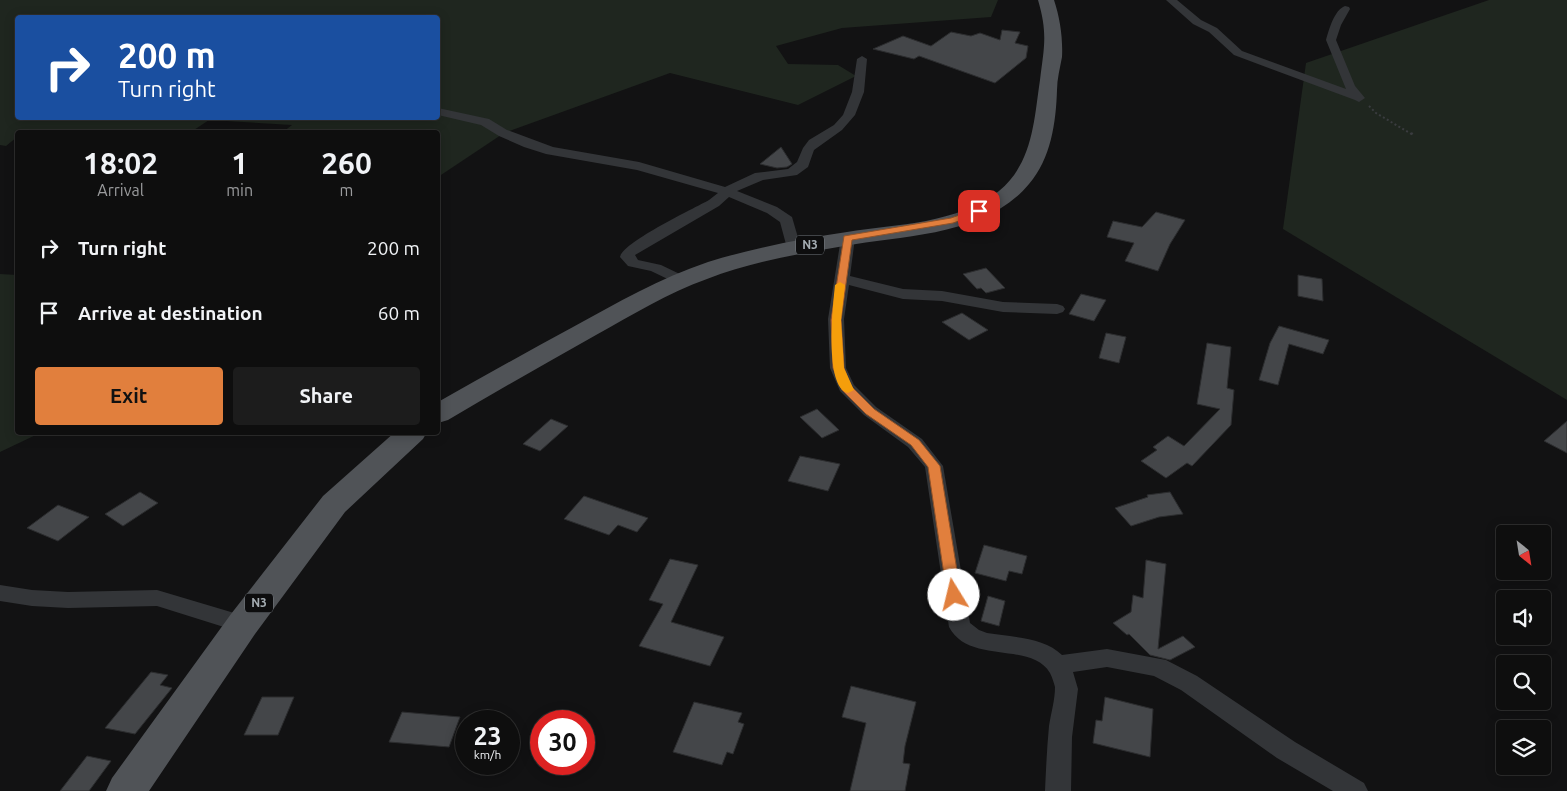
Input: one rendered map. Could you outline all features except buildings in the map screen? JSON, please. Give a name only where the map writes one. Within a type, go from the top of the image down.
[{"type":"main road","name":"N3","points":[[440,413],[650,295],[681,280],[731,262],[794,248],[961,218],[990,205],[1021,181],[1031,166],[1042,134],[1048,106],[1048,82],[1053,57],[1052,24],[1046,0]]},
{"type":"main road","name":"N3","points":[[126,791],[243,624],[334,504],[410,435]]},
{"type":"street","points":[[1170,0],[1197,22],[1213,30],[1238,53],[1359,98]]},
{"type":"street","points":[[1345,10],[1336,25],[1331,40],[1350,87],[1359,98]]},
{"type":"street","points":[[681,280],[656,268],[633,263],[627,257],[628,253],[637,246],[714,203],[726,191],[760,176],[792,172],[803,164],[804,156],[811,145],[844,122],[859,95],[862,59]]},
{"type":"street","points":[[440,112],[486,122],[520,141],[552,151],[639,166],[726,191],[772,210],[787,220],[794,248]]},
{"type":"street","points":[[848,238],[836,320],[838,368],[846,387],[870,411],[915,443],[934,466],[960,626],[975,638],[1044,652],[1058,665],[1066,686],[1058,759],[1058,791]]},
{"type":"street","points":[[841,278],[903,294],[942,296],[1003,306],[1057,309]]},
{"type":"street","points":[[0,593],[32,598],[68,600],[157,598],[243,624]]},
{"type":"street","points":[[1058,665],[1107,658],[1158,667],[1189,683],[1286,750],[1355,791]]},
{"type":"path","points":[[1359,98],[1376,113],[1415,136]]},
{"type":"shaded area","points":[[0,0],[998,0],[991,17],[842,28],[776,46],[788,64],[838,65],[856,76],[798,105],[670,73],[504,133],[440,176],[440,130],[286,130],[292,125],[209,120],[194,130],[15,130],[15,139],[6,146],[0,145]]},
{"type":"shaded area","points":[[1489,0],[1567,0],[1567,400],[1283,229],[1306,63]]},
{"type":"shaded area","points":[[0,274],[15,275],[15,435],[36,435],[0,452]]},
{"type":"slow traffic","points":[[840,285],[836,320],[838,368],[848,390]]},
{"type":"route","points":[[954,595],[934,466],[915,443],[870,411],[846,387],[838,368],[836,320],[848,238],[927,226],[968,216],[979,211]]}]
